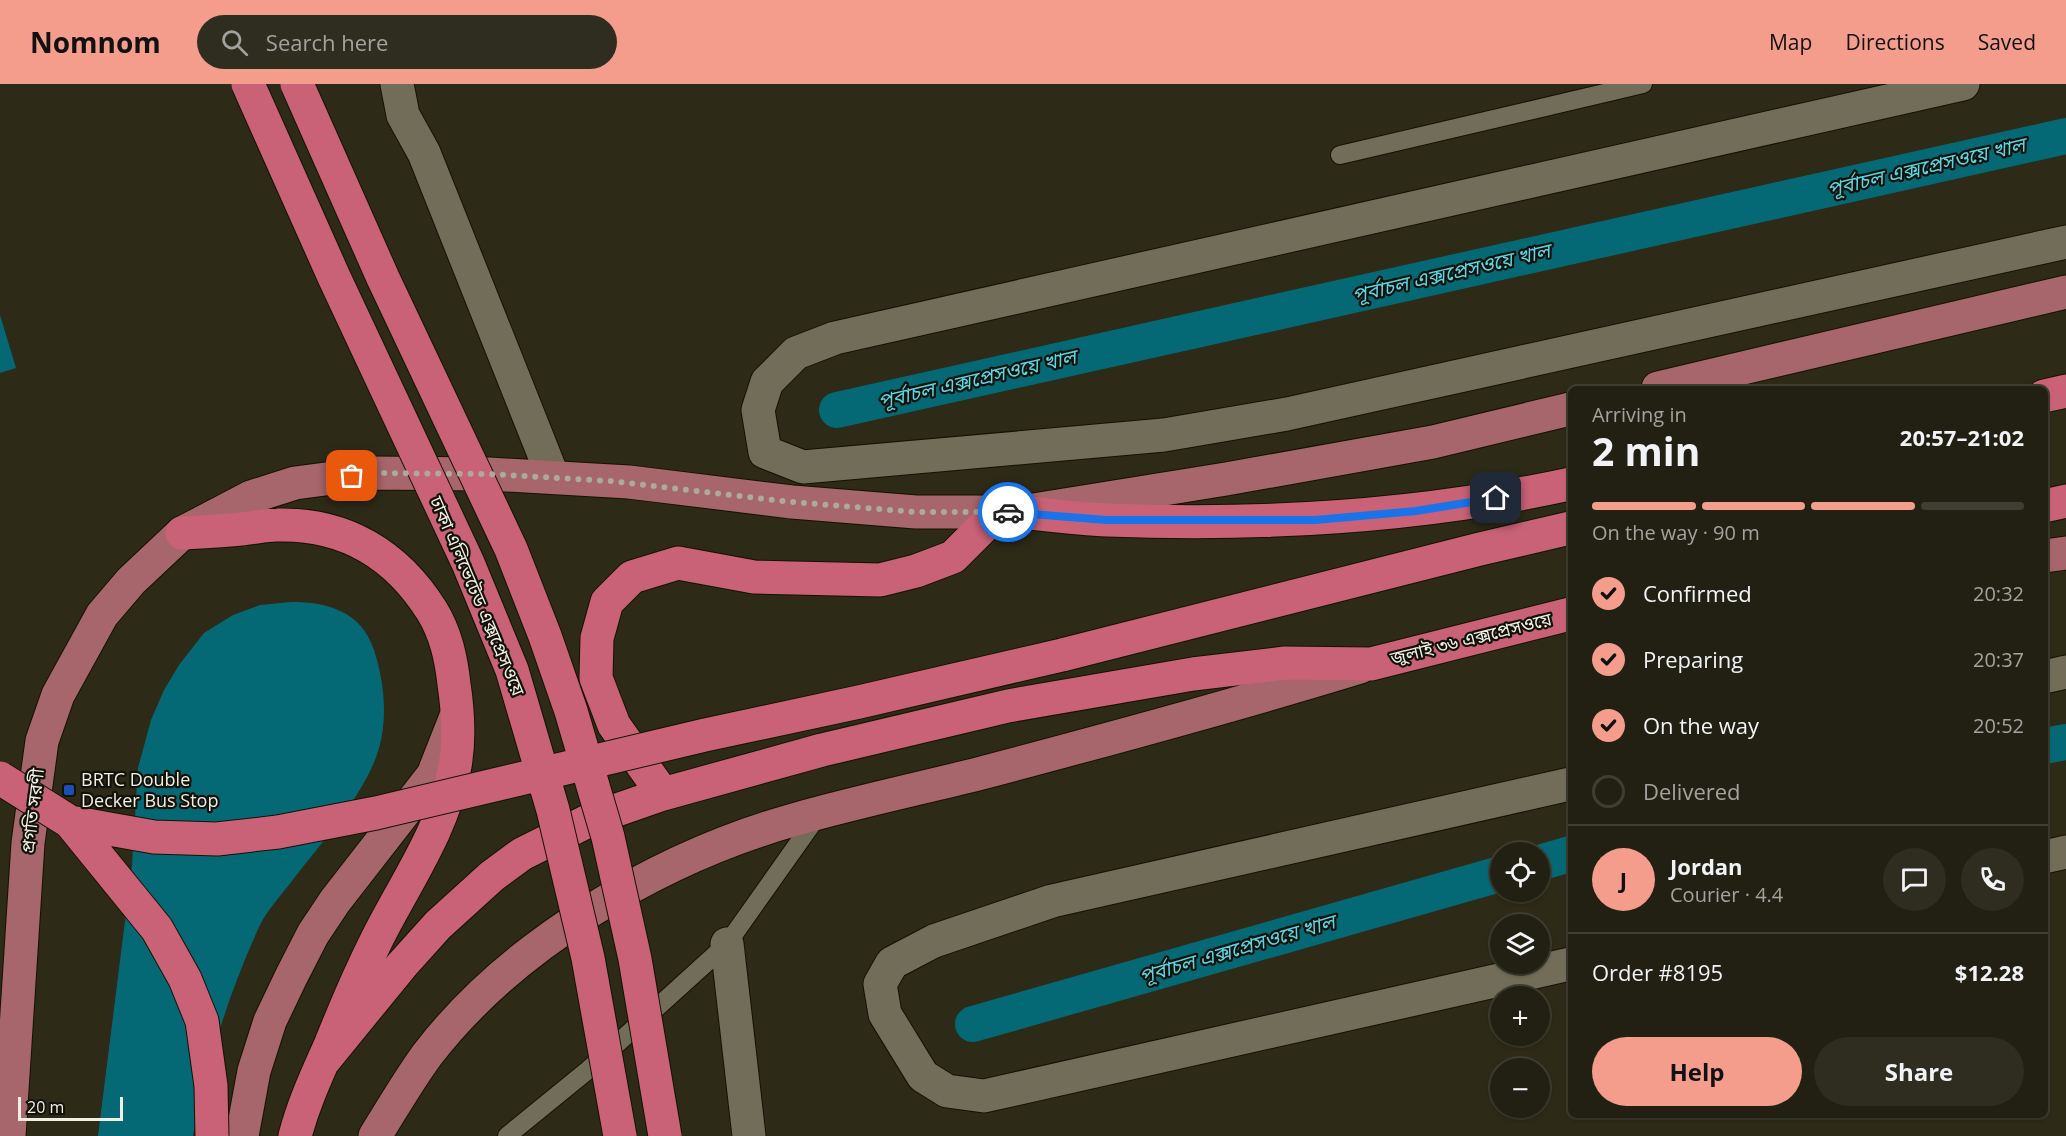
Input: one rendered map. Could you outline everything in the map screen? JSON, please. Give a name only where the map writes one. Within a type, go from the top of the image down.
[{"type":"highway","name":"ঢাকা এলিভেটেড এক্সপ্রেসওয়ে","points":[[248,84],[334,277],[468,563],[512,670],[554,810],[583,935],[620,1136]]},
{"type":"highway","points":[[297,84],[383,278],[511,549],[549,647],[571,711],[608,837],[635,959],[665,1136]]},
{"type":"highway","points":[[2048,395],[2066,391]]},
{"type":"highway","points":[[663,794],[614,725],[596,678],[597,638],[608,602],[632,577],[678,563],[754,577],[880,580],[916,571],[953,557],[1009,512],[1106,520],[1315,520],[1416,511],[1568,484]]},
{"type":"highway","points":[[2048,505],[2066,501]]},
{"type":"highway","points":[[182,533],[277,525],[315,527],[368,546],[394,564],[422,596],[440,625],[451,658],[458,710],[455,766],[438,820],[413,875],[362,970],[304,1102],[295,1136]]},
{"type":"highway","points":[[70,822],[154,837],[217,839],[278,832],[376,813],[705,735],[1062,655],[1568,528]]},
{"type":"highway","name":"জুলাই ৩৬ এক্সপ্রেসওয়ে","points":[[322,1064],[402,965],[438,925],[492,876],[522,854],[594,818],[663,794],[822,750],[1008,706],[1193,674],[1285,663],[1371,664],[1568,615]]},
{"type":"highway","points":[[0,778],[70,822],[157,929],[184,979],[202,1021],[211,1086],[212,1136]]},
{"type":"main road","points":[[1666,386],[2066,292]]},
{"type":"main road","name":"প্রগতি সরণী","points":[[9,1136],[28,843],[42,741],[58,695],[102,615],[131,581],[182,533],[251,497],[295,483],[371,473],[489,474],[629,482],[792,502],[916,512],[1009,512],[1226,480],[1433,442],[1568,409]]},
{"type":"main road","points":[[2048,555],[2066,553]]},
{"type":"main road","points":[[375,1136],[427,1055],[460,1018],[500,979],[542,943],[599,905],[655,875],[721,845],[792,820],[1024,761],[1371,664]]},
{"type":"main road","points":[[242,1136],[254,1071],[270,1021],[291,977],[313,934],[335,901],[433,775],[458,710]]},
{"type":"street","points":[[397,84],[403,115],[424,153],[553,477]]},
{"type":"street","points":[[1963,84],[835,338],[796,353],[767,382],[758,410],[765,452],[802,467],[1176,434],[1287,414],[2066,242]]},
{"type":"street","points":[[2048,676],[2066,672]]},
{"type":"street","points":[[1568,784],[1052,901],[933,941],[892,963],[880,984],[885,1014],[923,1076],[947,1091],[984,1096],[1568,964]]},
{"type":"street","points":[[2048,856],[2066,852]]},
{"type":"street","points":[[727,944],[749,1136]]},
{"type":"lane","points":[[1340,155],[1643,84]]},
{"type":"lane","points":[[507,1136],[588,1070],[727,944],[819,814]]},
{"type":"water","points":[[0,315],[16,368],[0,373]]},
{"type":"water","points":[[291,602],[318,604],[342,611],[361,626],[368,637],[374,650],[384,699],[382,736],[373,765],[342,817],[271,907],[260,925],[238,976],[220,1028],[193,1136],[98,1136],[132,865],[138,768],[151,720],[164,690],[179,665],[204,633],[233,615],[260,605]]},
{"type":"waterway","name":"পূর্বাচল এক্সপ্রেসওয়ে খাল","points":[[837,410],[2066,136]]},
{"type":"waterway","name":"পূর্বাচল এক্সপ্রেসওয়ে খাল","points":[[2048,745],[2066,742]]},
{"type":"waterway","name":"পূর্বাচল এক্সপ্রেসওয়ে খাল","points":[[1550,860],[1568,855]]},
{"type":"waterway","name":"পূর্বাচল এক্সপ্রেসওয়ে খাল","points":[[973,1024],[1490,877]]},
{"type":"way so far","points":[[352,476],[371,473],[532,476],[629,482],[792,502],[916,512],[1008,512]]},
{"type":"place","name":"BRTC Double Decker Bus Stop","points":[[69,790]]},
{"type":"route","points":[[1008,512],[1106,520],[1315,520],[1416,511],[1496,498]]}]
